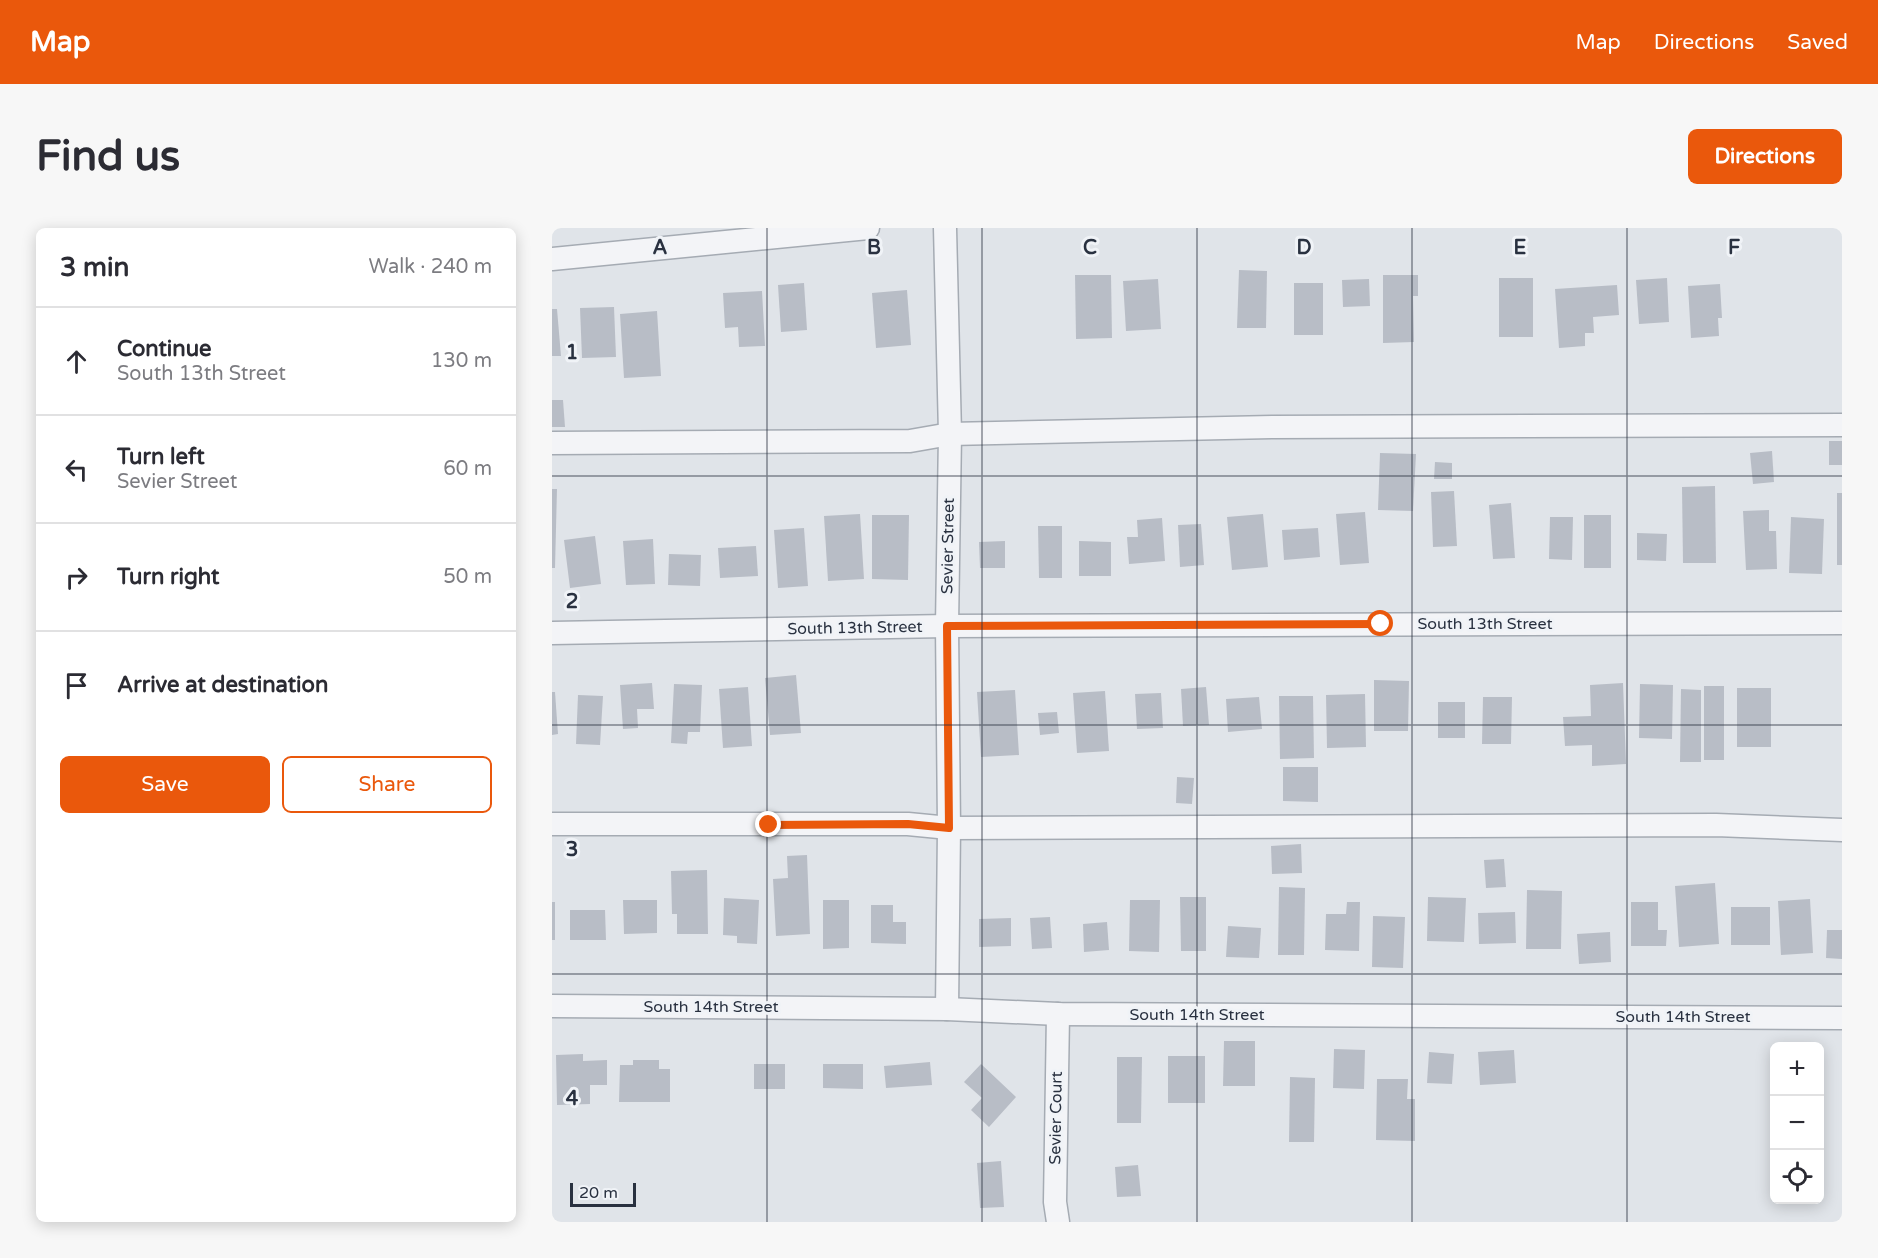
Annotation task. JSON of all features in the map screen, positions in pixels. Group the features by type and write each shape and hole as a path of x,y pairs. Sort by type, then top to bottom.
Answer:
{"street":[{"path":"552,259 868,228"},
{"name":"Sevier Street","path":"945,228 950,434 947,626 949,828 947,1009"},
{"path":"552,443 910,441 950,434 1274,427 1842,425"},
{"name":"South 13th Street","path":"552,633 947,626 1842,623"},
{"path":"552,824 908,824 949,828 1716,825 1842,830"},
{"name":"South 14th Street","path":"552,1006 947,1009 1058,1014 1842,1018"},
{"name":"Sevier Court","path":"1058,1014 1055,1202 1058,1222"}],"building":[{"path":"1239,270 1267,271 1266,328 1237,328"},
{"path":"1075,275 1111,275 1112,338 1076,339"},
{"path":"1383,275 1418,275 1418,296 1413,296 1414,342 1383,343"},
{"path":"1499,278 1533,278 1533,337 1499,337"},
{"path":"1667,278 1669,322 1639,324 1636,280"},
{"path":"1158,279 1161,329 1126,331 1123,281"},
{"path":"1369,279 1370,306 1343,307 1342,280"},
{"path":"804,283 807,330 781,332 778,285"},
{"path":"1294,283 1323,283 1323,335 1294,335"},
{"path":"1720,284 1722,318 1718,318 1719,336 1691,338 1688,286"},
{"path":"1617,285 1619,315 1593,317 1594,333 1585,333 1585,346 1559,348 1555,289"},
{"path":"907,290 911,345 876,348 872,293"},
{"path":"762,291 765,346 739,347 738,327 725,328 723,293"},
{"path":"614,307 616,357 582,358 580,308"},
{"path":"552,309 557,309 561,356 552,356"},
{"path":"657,311 661,376 624,378 620,314"},
{"path":"552,400 563,400 565,427 552,427"},
{"path":"1829,441 1842,441 1842,465 1829,465"},
{"path":"1772,451 1774,482 1753,484 1750,453"},
{"path":"1380,453 1416,454 1413,511 1378,510"},
{"path":"1435,462 1452,463 1452,479 1434,479"},
{"path":"1715,486 1716,563 1683,563 1682,487"},
{"path":"552,489 557,489 555,568 552,568"},
{"path":"1454,491 1457,546 1433,547 1431,492"},
{"path":"1837,493 1842,493 1842,565 1837,565"},
{"path":"1511,503 1515,558 1493,559 1489,505"},
{"path":"1769,510 1769,531 1776,531 1777,569 1746,570 1743,511"},
{"path":"1365,512 1369,563 1340,565 1336,514"},
{"path":"860,514 864,579 828,581 824,516"},
{"path":"1263,514 1268,567 1232,570 1227,517"},
{"path":"872,515 909,515 908,580 872,579"},
{"path":"1584,515 1611,515 1611,568 1584,568"},
{"path":"1550,517 1573,517 1572,560 1549,559"},
{"path":"1791,517 1824,519 1822,574 1789,573"},
{"path":"1162,518 1165,561 1129,564 1127,537 1138,537 1137,520"},
{"path":"1201,524 1204,565 1180,567 1178,525"},
{"path":"1038,526 1062,526 1062,578 1039,578"},
{"path":"804,528 808,586 778,588 774,530"},
{"path":"1318,528 1320,557 1284,560 1282,530"},
{"path":"1637,533 1667,534 1666,561 1637,560"},
{"path":"595,536 601,584 570,588 564,540"},
{"path":"653,539 655,584 626,585 623,541"},
{"path":"1005,541 1005,568 980,568 979,542"},
{"path":"1079,541 1111,542 1111,576 1079,576"},
{"path":"756,546 758,576 720,578 718,548"},
{"path":"669,554 701,555 700,586 668,585"},
{"path":"796,675 801,733 770,735 765,678"},
{"path":"1374,680 1409,681 1408,731 1374,731"},
{"path":"652,683 654,709 637,709 638,728 623,729 620,685"},
{"path":"1623,683 1626,764 1592,766 1592,745 1565,746 1563,717 1591,716 1590,685"},
{"path":"674,684 702,685 700,732 688,732 687,744 671,743"},
{"path":"1640,684 1673,685 1672,739 1639,738"},
{"path":"1704,686 1724,686 1724,760 1704,760"},
{"path":"748,687 752,746 723,748 719,689"},
{"path":"1206,687 1209,725 1183,726 1181,689"},
{"path":"1737,688 1771,688 1771,747 1737,747"},
{"path":"1681,689 1701,690 1701,762 1680,762"},
{"path":"1015,690 1019,755 981,757 977,692"},
{"path":"1105,691 1109,751 1077,753 1073,693"},
{"path":"552,692 555,692 558,734 552,735"},
{"path":"1161,693 1163,728 1137,729 1135,694"},
{"path":"1365,694 1366,747 1327,748 1326,695"},
{"path":"578,695 603,696 600,745 576,744"},
{"path":"1279,696 1313,696 1314,758 1280,759"},
{"path":"1259,697 1262,729 1228,732 1226,699"},
{"path":"1483,697 1512,697 1511,744 1482,744"},
{"path":"1438,702 1465,702 1465,738 1438,738"},
{"path":"1057,712 1059,733 1040,735 1038,713"},
{"path":"1283,767 1318,767 1318,802 1283,801"},
{"path":"1177,777 1194,778 1192,804 1176,803"},
{"path":"1301,844 1302,873 1272,874 1271,846"},
{"path":"807,855 810,934 776,936 773,879 788,878 787,856"},
{"path":"1504,859 1506,887 1486,888 1484,860"},
{"path":"707,870 708,934 677,934 677,914 672,914 671,871"},
{"path":"1715,883 1719,944 1679,947 1675,886"},
{"path":"1279,887 1305,888 1304,955 1278,955"},
{"path":"1527,890 1562,891 1561,949 1526,949"},
{"path":"1180,897 1206,897 1206,951 1181,951"},
{"path":"1428,897 1466,898 1464,942 1427,941"},
{"path":"724,898 759,900 757,944 737,943 737,936 723,935"},
{"path":"1810,899 1813,953 1781,955 1778,901"},
{"path":"623,900 657,900 657,933 624,934"},
{"path":"823,900 849,900 849,948 823,949"},
{"path":"1130,900 1160,900 1159,952 1129,951"},
{"path":"552,902 555,902 555,940 552,940"},
{"path":"1347,902 1360,902 1359,951 1325,950 1326,914 1346,914"},
{"path":"1631,902 1658,902 1658,930 1667,930 1666,946 1631,946"},
{"path":"871,905 893,905 893,922 906,922 906,944 871,943"},
{"path":"1731,907 1770,907 1770,945 1731,945"},
{"path":"570,910 605,910 606,940 570,940"},
{"path":"1515,912 1516,943 1479,944 1478,913"},
{"path":"1373,916 1405,917 1403,968 1372,967"},
{"path":"1050,917 1052,948 1032,949 1030,918"},
{"path":"1011,918 1011,946 979,947 979,919"},
{"path":"1107,922 1109,950 1084,952 1083,924"},
{"path":"1228,926 1261,928 1259,958 1226,957"},
{"path":"1827,930 1842,930 1842,959 1826,958"},
{"path":"1610,932 1611,962 1579,964 1577,934"},
{"path":"1224,1041 1255,1041 1255,1086 1223,1086"},
{"path":"1334,1049 1365,1050 1364,1089 1333,1088"},
{"path":"1514,1050 1516,1083 1480,1085 1478,1052"},
{"path":"1429,1052 1454,1054 1452,1084 1427,1083"},
{"path":"583,1054 583,1061 607,1060 607,1085 590,1085 590,1104 557,1105 556,1055"},
{"path":"1168,1056 1205,1056 1205,1103 1168,1103"},
{"path":"1117,1057 1142,1057 1141,1123 1117,1123"},
{"path":"633,1060 659,1060 659,1069 670,1069 670,1102 619,1102 620,1065 633,1065"},
{"path":"930,1062 932,1085 886,1088 884,1066"},
{"path":"754,1064 785,1064 785,1089 754,1089"},
{"path":"823,1064 863,1064 863,1089 823,1088"},
{"path":"981,1064 1016,1097 989,1127 971,1110 982,1098 964,1082"},
{"path":"1290,1077 1315,1078 1314,1142 1289,1142"},
{"path":"1377,1079 1408,1079 1407,1099 1415,1099 1415,1141 1376,1140"},
{"path":"1001,1161 1004,1207 980,1208 977,1163"},
{"path":"1138,1165 1141,1196 1117,1197 1115,1167"}],"route":[{"path":"769,825 908,824 949,828 947,626 1381,624"}]}
